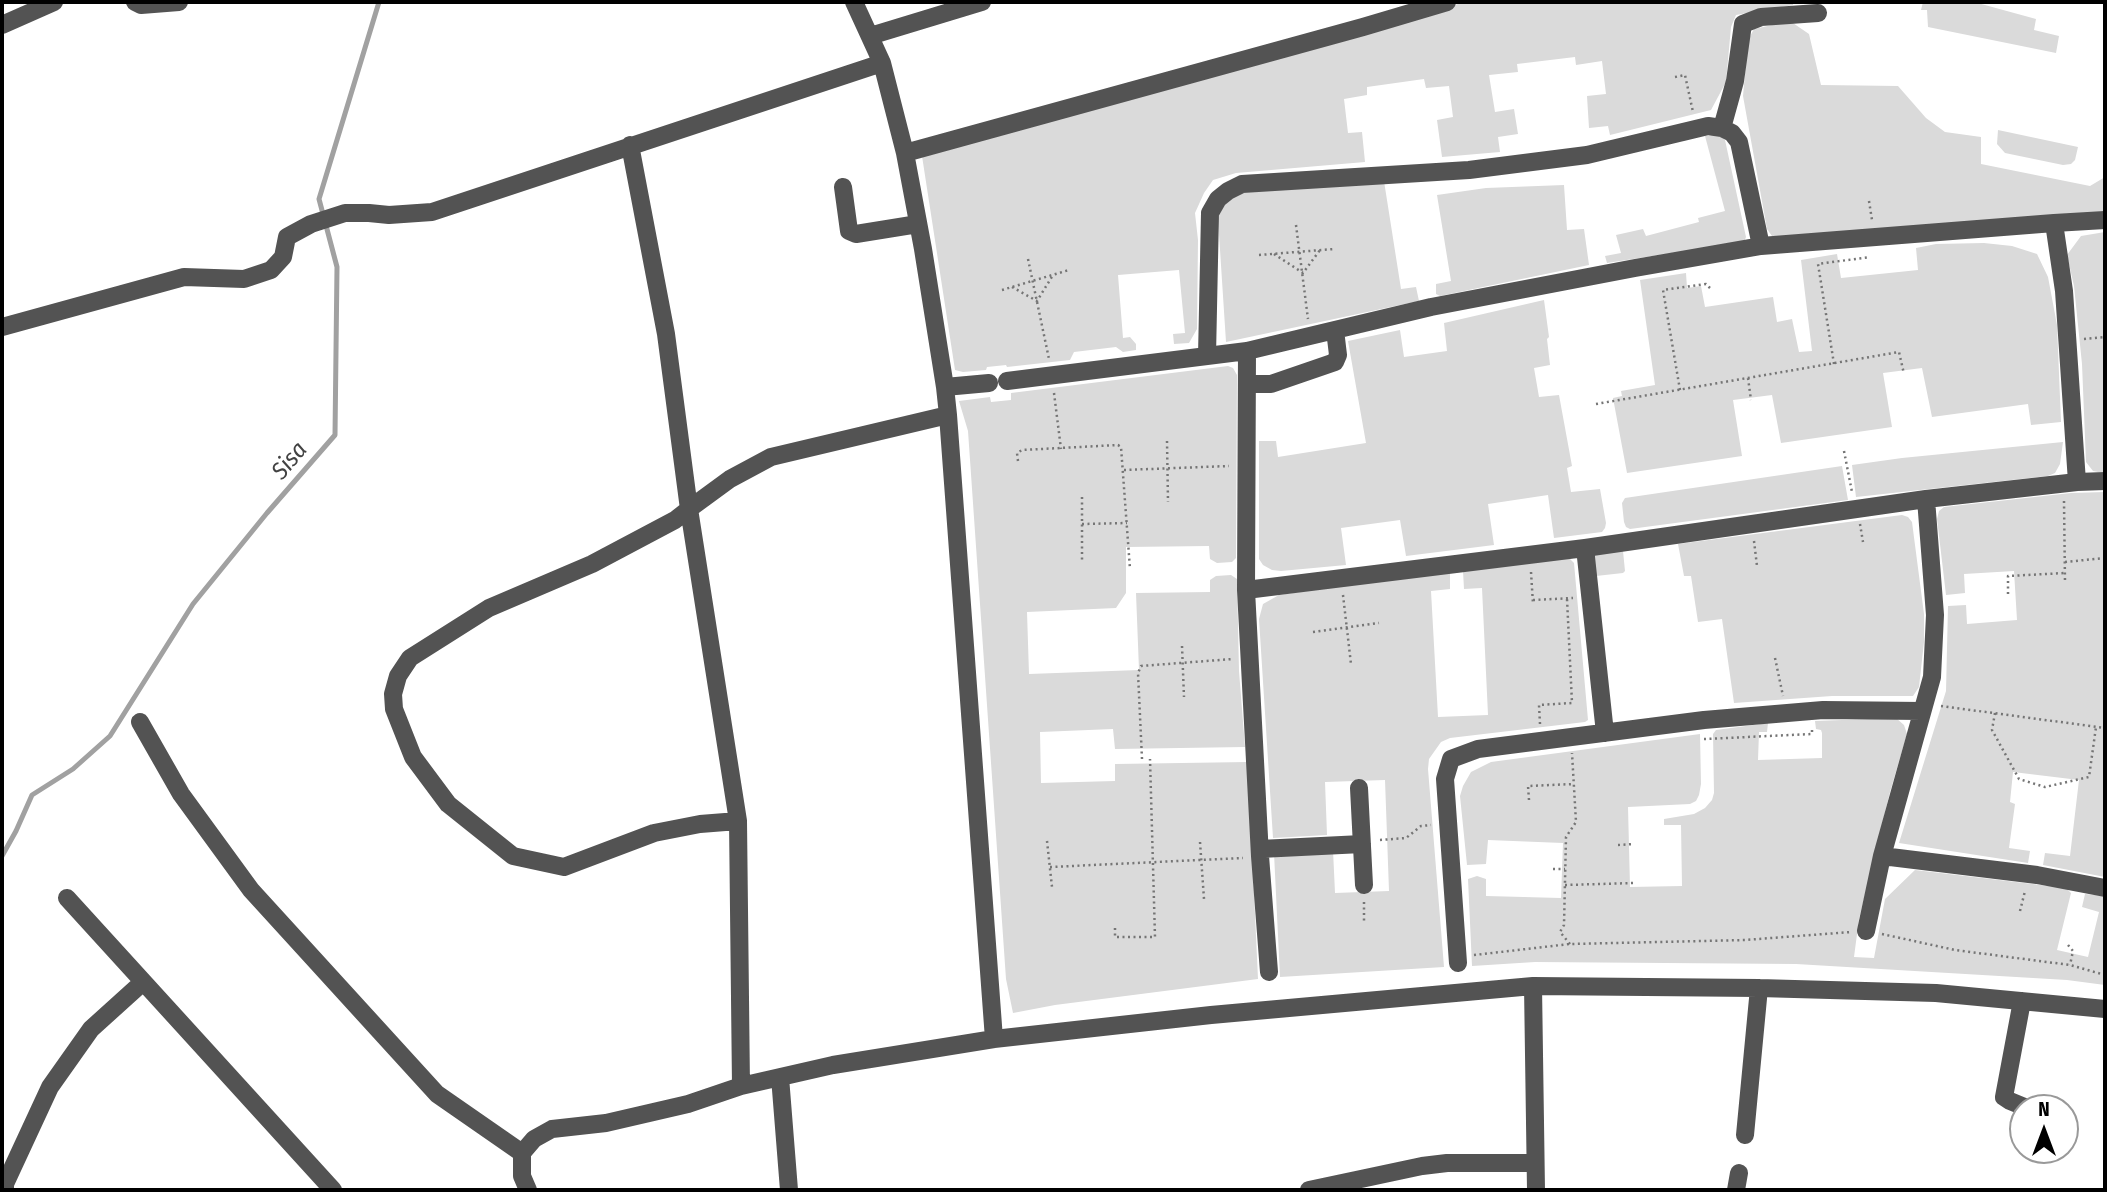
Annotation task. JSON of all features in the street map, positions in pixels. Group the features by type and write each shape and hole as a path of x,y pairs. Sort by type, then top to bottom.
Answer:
{"street":[{"path":"2,25 54,2"},
{"path":"135,2 141,5 179,2"},
{"path":"854,2 882,63 905,153 948,415 994,1040"},
{"path":"870,36 982,2"},
{"path":"905,153 1447,2"},
{"path":"1722,128 1735,81 1743,24 1761,17 1818,13"},
{"path":"2,327 184,277 244,279 271,270 283,257 287,237 311,224 345,214 432,212 882,63"},
{"path":"1207,356 1210,214 1218,200 1242,184 1469,170 1574,156 1708,126 1732,132 1739,142 1761,246"},
{"path":"630,145 666,334 689,509 738,821 741,1086"},
{"path":"842,187 849,231 856,234 918,224"},
{"path":"944,387 1247,351 1445,305 1761,246 2105,220"},
{"path":"2054,223 2064,291 2070,483"},
{"path":"1247,384 1271,384 1335,362 1338,355 1335,330"},
{"path":"1247,351 1246,590 1269,972"},
{"path":"738,821 700,824 654,833 564,867 513,856 448,804 413,757 394,709 393,694 398,676 410,658 489,608 592,564 675,520 730,479 771,457 948,415"},
{"path":"1246,590 1586,548 1926,499 2105,481"},
{"path":"1866,931 1882,856 1932,677 1934,615 1926,499"},
{"path":"1586,548 1605,733"},
{"path":"1457,960 1445,779 1451,760 1478,749 1704,720 1823,710 1923,707"},
{"path":"140,722 181,794 251,890 437,1094 522,1153"},
{"path":"1359,788 1364,885"},
{"path":"1260,853 1362,843"},
{"path":"1882,856 2029,874 2105,888"},
{"path":"67,898 333,1190"},
{"path":"5,1190 5,1184 50,1087 91,1029 143,982"},
{"path":"1533,985 1536,1190"},
{"path":"528,1190 522,1176 522,1153 534,1139 552,1129 620,1120 688,1104 741,1086 833,1065 994,1040 1211,1015 1533,985 1937,993 2105,1009"},
{"path":"1745,1135 1759,988"},
{"path":"2009,1100 2004,1097 2022,1001"},
{"path":"780,1077 789,1190"},
{"path":"1309,1190 1447,1163 1535,1163"}],"path":[{"path":"1675,77 1685,75 1696,129"},
{"path":"1296,225 1310,336"},
{"path":"1259,255 1334,249"},
{"path":"1303,273 1320,250"},
{"path":"1274,254 1303,273"},
{"path":"1834,364 1818,264 1870,257"},
{"path":"1028,259 1052,375 1061,449"},
{"path":"1002,290 1069,270"},
{"path":"1037,301 1053,275"},
{"path":"1680,390 1663,290 1706,284 1710,288"},
{"path":"1012,287 1037,301"},
{"path":"1595,404 1899,352 1904,374"},
{"path":"1748,378 1751,400"},
{"path":"1167,441 1168,502"},
{"path":"1018,461 1017,453 1022,450 1118,445 1122,449 1130,569"},
{"path":"1844,451 1855,509"},
{"path":"1123,470 1247,465"},
{"path":"2065,582 2070,483"},
{"path":"1082,497 1082,561"},
{"path":"1082,524 1127,523"},
{"path":"1751,524 1757,566"},
{"path":"1529,555 1533,602 1591,597"},
{"path":"2065,562 2105,558"},
{"path":"2008,594 2008,576 2065,573"},
{"path":"1341,578 1351,664"},
{"path":"1539,705 1573,703 1567,599"},
{"path":"1313,632 1379,622"},
{"path":"1182,646 1184,697"},
{"path":"1142,759 1138,673 1140,667 1250,658"},
{"path":"1775,658 1786,713"},
{"path":"1923,707 1995,713 2105,728"},
{"path":"1995,713 1992,730 2019,779 2045,787 2089,778 2096,727"},
{"path":"1704,739 1812,734"},
{"path":"1570,944 1560,932 1564,925 1566,837 1576,822 1571,737"},
{"path":"1115,928 1115,937 1155,937 1150,759"},
{"path":"1529,800 1528,786 1574,784"},
{"path":"1362,843 1406,838 1421,825 1448,824"},
{"path":"1047,841 1052,887"},
{"path":"1200,842 1204,899"},
{"path":"1618,845 1634,844"},
{"path":"1050,867 1201,860 1260,853"},
{"path":"1553,869 1565,869"},
{"path":"2020,911 2029,874"},
{"path":"1565,886 1635,883"},
{"path":"1364,885 1364,924"},
{"path":"1457,960 1570,944 1745,940 1866,931 1955,950 2070,965 2105,975"},
{"path":"2068,945 2073,951 2070,965"}],"shaded area":[{"path":"1465,2 1793,2 1793,5 1736,15 1731,27 1726,82 1711,110 1610,135 1608,126 1589,128 1587,96 1606,94 1602,61 1576,65 1575,57 1517,64 1518,72 1489,75 1495,112 1514,109 1518,134 1498,137 1500,152 1442,157 1437,120 1453,117 1449,86 1426,88 1424,79 1367,87 1367,95 1344,99 1348,133 1362,132 1365,162 1236,173 1213,180 1195,213 1198,240 1197,329 1189,343 1174,344 1173,334 1185,333 1179,270 1118,275 1123,338 1130,337 1136,344 1136,350 1123,352 1116,347 1074,352 1070,360 987,367 986,370 963,372 955,370 922,156"},
{"path":"1923,2 1974,2 2036,19 2034,30 2059,36 2056,53 1928,27 1927,10 1921,10"},
{"path":"1790,21 1809,34 1821,85 1898,86 1926,118 1945,132 1981,137 1981,164 2090,186 2105,177 2105,213 1780,239 1772,236 1767,229 1743,96 1748,40 1754,29"},
{"path":"1998,130 2078,147 2075,160 2071,164 2063,165 2005,153 1997,144"},
{"path":"1715,135 1725,140 1746,237 1744,242 1607,263 1605,256 1621,253 1616,235 1643,229 1646,236 1699,222 1698,218 1725,211 1705,136"},
{"path":"1384,181 1401,289 1416,287 1419,301 1226,342 1218,219 1220,206 1241,191"},
{"path":"1564,185 1567,230 1584,229 1589,265 1440,296 1436,294 1436,284 1451,281 1437,195 1486,188"},
{"path":"2105,232 2105,472 2098,472 2093,471 2086,462 2082,364 2074,286 2067,255 2081,236"},
{"path":"1984,243 2012,246 2037,254 2048,277 2057,325 2061,422 2031,425 2028,404 1932,417 1922,368 1883,373 1892,427 1781,443 1772,395 1733,400 1742,456 1627,473 1613,398 1622,396 1621,391 1655,385 1640,280 1686,273 1687,288 1701,286 1705,307 1773,297 1777,322 1792,319 1799,352 1812,351 1801,260 1837,254 1841,278 1918,270 1916,248 1936,244"},
{"path":"1544,300 1550,365 1534,368 1539,397 1559,395 1572,466 1567,468 1571,492 1600,489 1606,523 1602,532 1554,538 1548,495 1488,504 1494,545 1406,556 1400,520 1341,528 1346,565 1281,571 1263,565 1259,559 1259,441 1276,441 1278,457 1366,443 1348,341 1400,330 1404,357 1447,351 1444,323"},
{"path":"1228,366 1233,368 1237,375 1236,558 1232,562 1217,563 1210,559 1209,546 1126,547 1126,593 1116,608 1027,612 1029,674 1139,670 1136,593 1210,592 1210,580 1216,576 1231,575 1237,579 1239,671 1245,747 1115,749 1113,729 1040,732 1041,783 1115,781 1115,764 1248,762 1258,979 1055,1005 1013,1013 1006,979 968,431 959,401 990,397 991,402 1011,400 1011,393"},
{"path":"2063,442 2060,464 2055,473 2048,476 1856,497 1852,465"},
{"path":"1842,466 1848,500 1630,529 1624,522 1622,503 1625,498"},
{"path":"2105,492 2105,877 2043,865 2045,853 2070,856 2079,780 2013,772 2010,802 2015,804 2009,848 2030,851 2028,863 1899,843 1946,691 1948,606 1966,605 1967,624 2017,620 2014,571 1964,574 1965,593 1946,595 1937,519 1939,511 1944,507 2071,493"},
{"path":"1902,515 1912,522 1924,614 1919,687 1913,696 1832,696 1734,703 1722,619 1698,622 1691,576 1684,576 1678,544"},
{"path":"1623,551 1623,573 1596,576 1593,555"},
{"path":"1564,558 1574,563 1588,720 1450,738 1441,742 1429,759 1444,967 1280,977 1274,853 1333,850 1335,893 1389,891 1385,780 1325,782 1327,835 1273,838 1259,619 1263,604 1279,595 1423,574 1450,573 1450,589 1431,591 1438,717 1488,715 1482,588 1464,589 1463,571"},
{"path":"1896,718 1904,725 1907,734 1859,919 1854,957 1874,958 1885,899 1915,870 2066,888 2071,893 2057,950 2088,957 2099,912 2082,907 2085,894 2105,896 2105,985 2067,980 1796,964 1535,962 1472,966 1468,879 1477,876 1486,879 1486,896 1561,898 1563,843 1488,840 1486,864 1467,865 1460,796 1471,772 1491,762 1700,734 1701,784 1696,801 1690,804 1628,807 1630,887 1682,886 1681,825 1664,825 1664,819 1694,814 1712,800 1713,734 1716,730 1768,723 1767,732 1759,732 1758,760 1822,758 1822,733 1816,729 1815,721"}],"waterway":[{"name":"Sisa","path":"2,856 32,795 73,769 110,736 193,604 335,435 337,267 319,199 379,2"}]}
